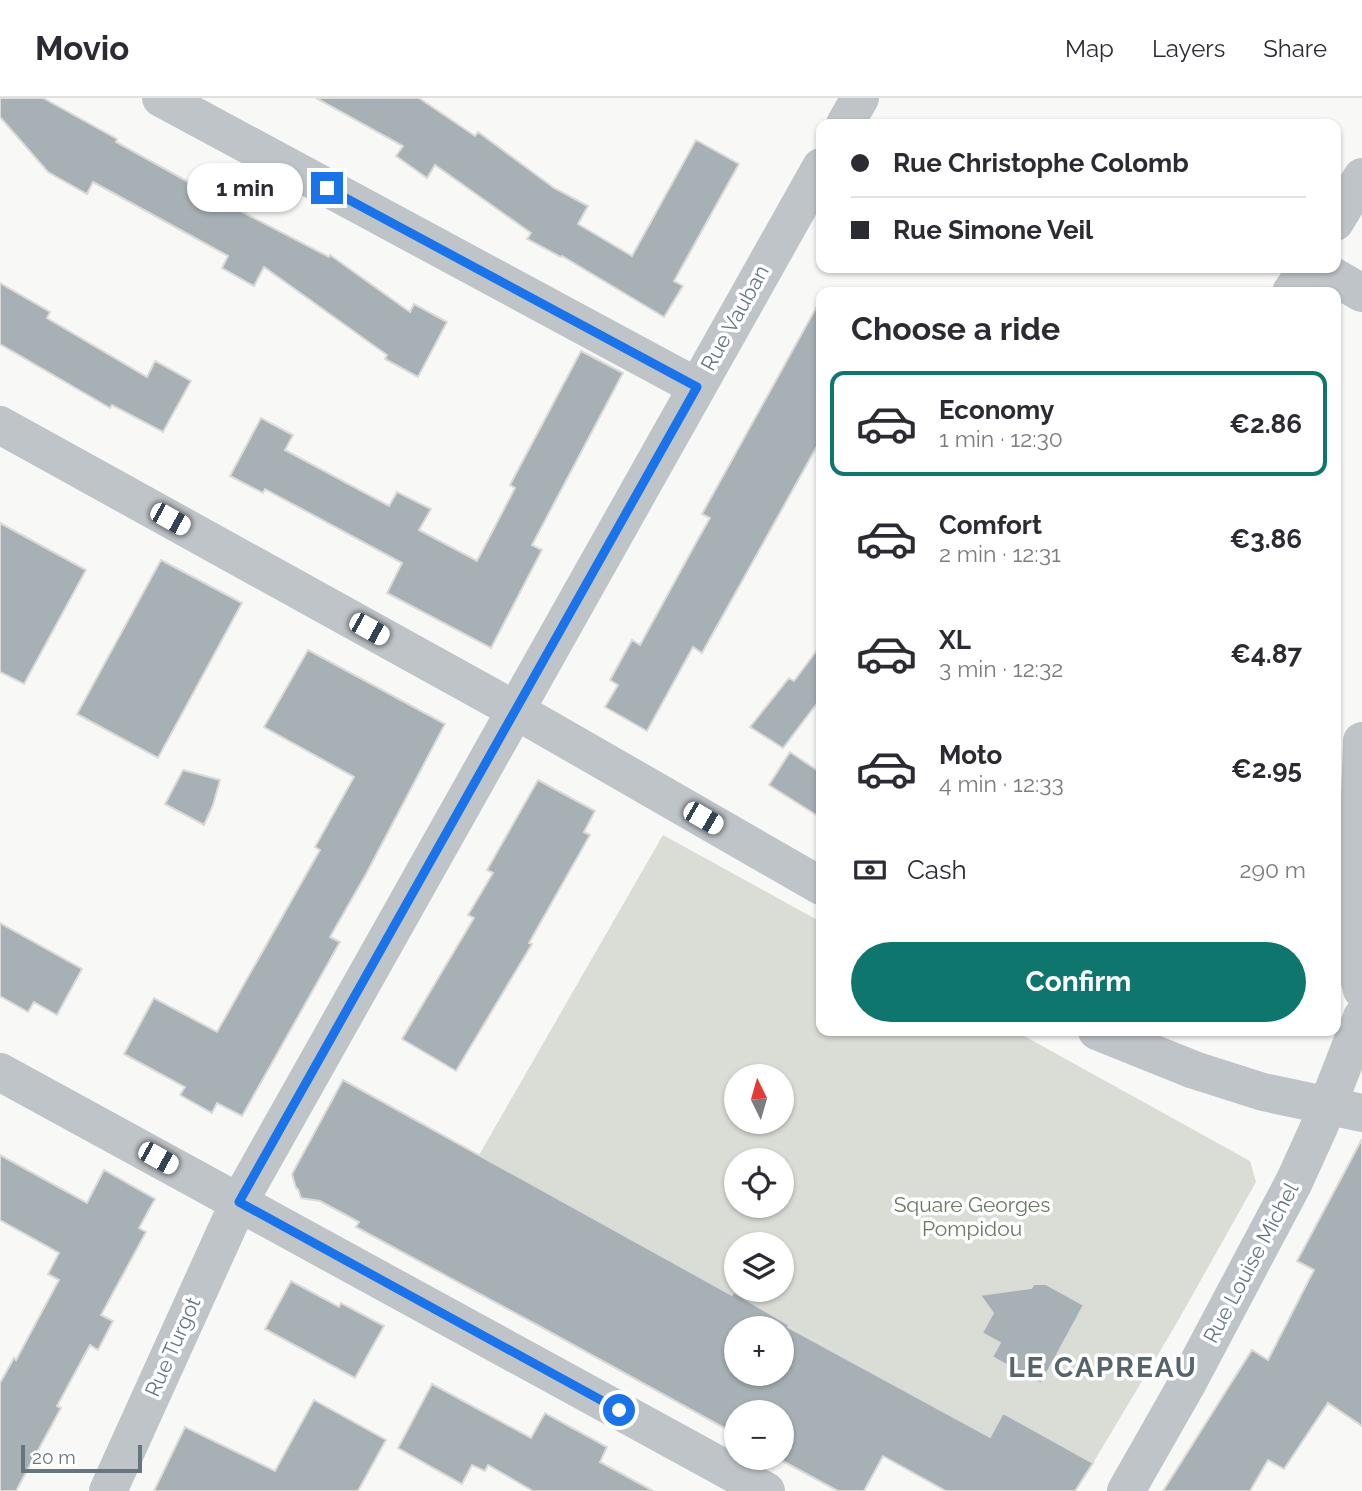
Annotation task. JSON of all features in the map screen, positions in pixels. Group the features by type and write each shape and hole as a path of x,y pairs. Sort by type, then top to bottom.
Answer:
{"street":[{"path":"161,98 697,387"},
{"path":"848,119 860,98"},
{"name":"Rue Vauban","path":"239,1202 816,176"},
{"path":"1341,212 1362,177"},
{"path":"1328,273 1362,293"},
{"path":"0,425 515,710 816,883"},
{"path":"1362,741 1355,939 1362,990"},
{"name":"Rue Louise Michel","path":"1126,1491 1188,1382 1308,1154 1345,1109 1362,1017"},
{"path":"1109,1036 1194,1070 1262,1091 1345,1109"},
{"path":"0,1072 766,1491"},
{"name":"Rue Turgot","path":"108,1491 239,1202"}],"green space":[{"name":"Square Georges Pompidou","path":"663,835 816,919 816,1036 1024,1036 1250,1161 1256,1182 1175,1326 1093,1463 1004,1414 990,1437 794,1329 794,1316 771,1316 745,1302 794,1302 794,1232 724,1232 724,1290 479,1155"}],"building":[{"path":"0,98 43,98 250,216 329,257 330,255 410,312 414,304 447,322 418,377 385,359 387,355 264,267 254,286 222,268 228,256 93,182 87,194 48,172 0,117"},
{"path":"316,98 419,98 475,136 478,132 554,188 588,206 578,224 632,256 696,140 739,164 674,281 683,286 664,317 562,256 527,239 531,233 435,165 427,178 396,156 403,146"},
{"path":"0,283 50,312 47,318 147,377 155,361 191,381 163,432 112,405 110,408 0,344"},
{"path":"816,308 816,448 702,653 693,647 647,731 605,707 618,685 610,680 632,640 640,645 710,518 702,514"},
{"path":"581,351 623,373 532,545 542,550 491,648 387,593 402,563 265,489 263,493 230,476 261,418 293,435 285,450 389,506 397,492 431,509 419,530 477,561 515,488 510,485"},
{"path":"0,523 86,570 24,684 0,672"},
{"path":"161,560 242,603 158,758 77,714"},
{"path":"308,650 445,724 330,937 340,942 242,1116 217,1103 212,1113 180,1095 185,1087 124,1054 154,998 217,1032 320,850 315,847 354,777 264,727"},
{"path":"816,652 816,705 783,748 750,727 789,678 794,681"},
{"path":"790,752 816,770 816,815 769,785"},
{"path":"183,770 220,780 204,825 165,804"},
{"path":"538,780 595,811 584,832 590,835 529,943 532,944 456,1071 402,1039 474,918 468,915 493,873 487,870"},
{"path":"0,923 82,969 57,1015 34,1002 28,1012 0,996"},
{"path":"343,1080 724,1291 724,1302 750,1302 774,1316 724,1316 724,1386 794,1386 794,1330 990,1437 1003,1413 1093,1463 1075,1491 946,1491 883,1456 864,1491 838,1491 794,1467 794,1400 724,1400 724,1428 356,1227 359,1222 320,1201 301,1198 292,1174"},
{"path":"1362,1139 1362,1426 1328,1403 1284,1469 1268,1460 1250,1491 1163,1491 1252,1350 1268,1360 1314,1270 1297,1261"},
{"path":"0,1155 87,1203 104,1170 155,1199 139,1228 146,1232 101,1315 113,1321 98,1350 90,1345 57,1406 61,1408 16,1491 0,1491 0,1383 14,1358 16,1360 59,1280 48,1274 59,1253 0,1220"},
{"path":"291,1281 339,1307 341,1303 384,1326 355,1378 265,1329"},
{"path":"1034,1284 1046,1284 1084,1305 1041,1384 992,1357 1000,1343 982,1333 993,1313 980,1295 1031,1288"},
{"path":"432,1384 531,1438 545,1413 607,1447 600,1462 653,1491 533,1491 488,1465 485,1471 472,1465 462,1484 398,1448"},
{"path":"314,1400 386,1440 358,1491 154,1491 185,1427 275,1471"}],"district":[{"name":"LE CAPREAU","path":"1103,1367"}],"route":[{"path":"327,188 697,387 239,1202 619,1410"}]}
